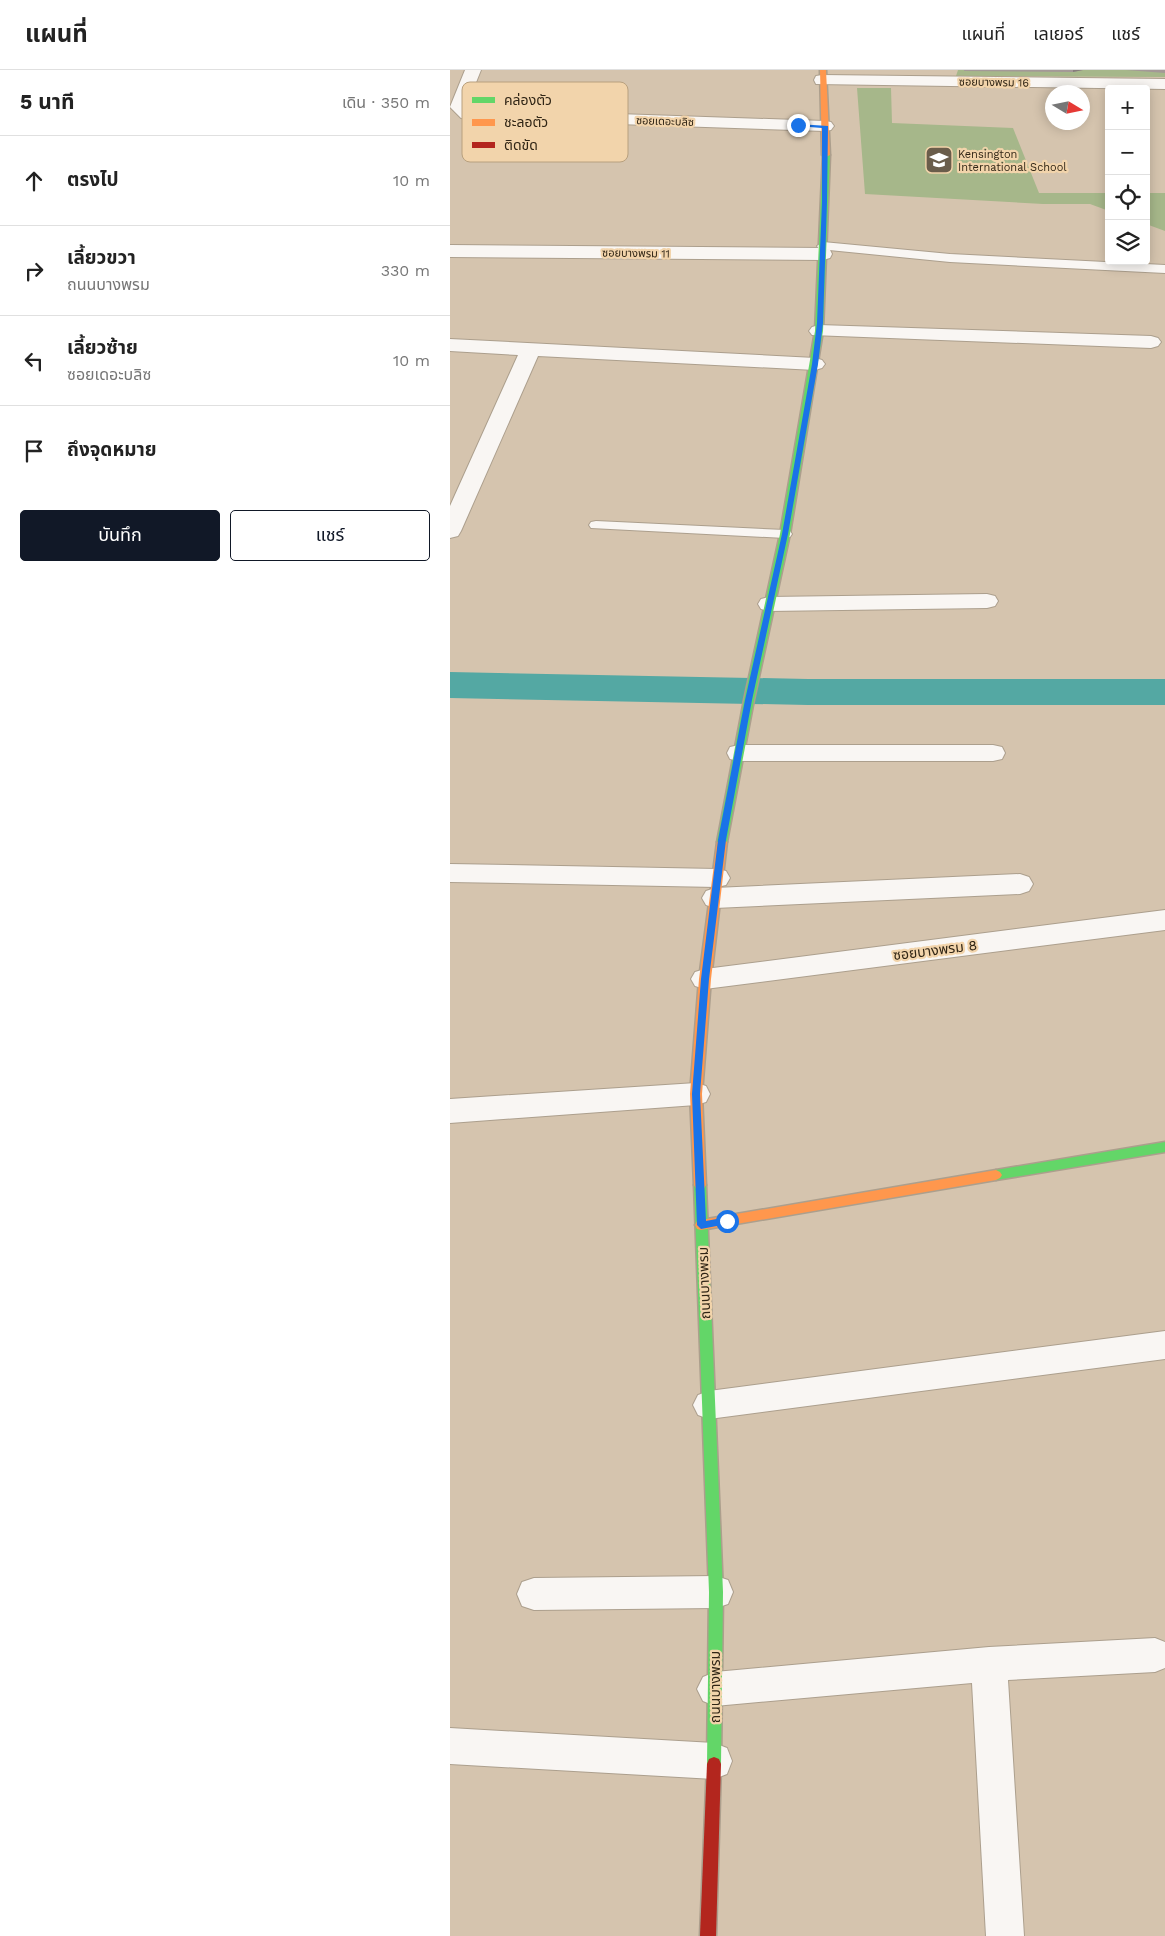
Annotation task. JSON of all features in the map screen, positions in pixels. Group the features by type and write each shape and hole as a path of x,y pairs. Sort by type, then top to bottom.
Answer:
{"street":[{"name":"ซอยเดอะบลิซ","path":"468,82 473,70"},
{"name":"ถนนบางพรม","path":"708,1936 716,1689 716,1592 696,1094 705,979 716,888 749,700 785,534 815,364 819,331 823,250 825,126 823,75"},
{"name":"ซอยบางพรม 16","path":"823,75 1165,84"},
{"name":"ซอยเดอะบลิซ","path":"462,96 458,106 462,110"},
{"name":"ซอยเดอะบลิซ","path":"628,119 825,126"},
{"name":"ซอยบางพรม 11","path":"450,251 823,250"},
{"path":"819,331 1150,342"},
{"path":"450,345 815,364"},
{"path":"450,531 530,350"},
{"path":"769,604 987,601"},
{"path":"739,753 993,753"},
{"path":"450,873 716,888 1020,884"},
{"name":"ซอยบางพรม 8","path":"705,979 1165,920"},
{"path":"450,1112 696,1094"},
{"path":"701,1225 1165,1147"},
{"path":"709,1404 1165,1345"},
{"path":"534,1594 716,1592"},
{"path":"716,1689 989,1664 1155,1655"},
{"path":"989,1664 1005,1936"},
{"path":"450,1746 714,1761"}],"lane":[{"path":"823,250 1165,269"},
{"path":"596,525 785,534"}],"green space":[{"path":"958,70 1165,70 1165,77 956,76"},
{"path":"857,88 891,88 892,123 1013,128 1039,193 1105,193 1105,210 1090,204 1043,204 865,194"},
{"path":"1150,193 1165,193 1165,231 1150,225"}],"waterway":[{"path":"450,685 808,692 1165,692"}],"traffic: fast":[{"path":"722,842 749,700 785,534 819,331 826,155"},
{"path":"996,1175 1165,1147"},
{"path":"700,1185 716,1592 714,1764"}],"traffic: slow":[{"path":"823,70 826,155"},
{"path":"700,1185 696,1094 705,979 722,842"},
{"path":"701,1225 996,1175"}],"traffic: jam":[{"path":"708,1936 714,1764"}],"place":[{"name":"Kensington International School","path":"939,160"}],"route":[{"path":"727,1221 701,1225 696,1094 705,979 722,840 749,700 785,534 815,364 820,323 825,202 825,126 798,125"}]}
